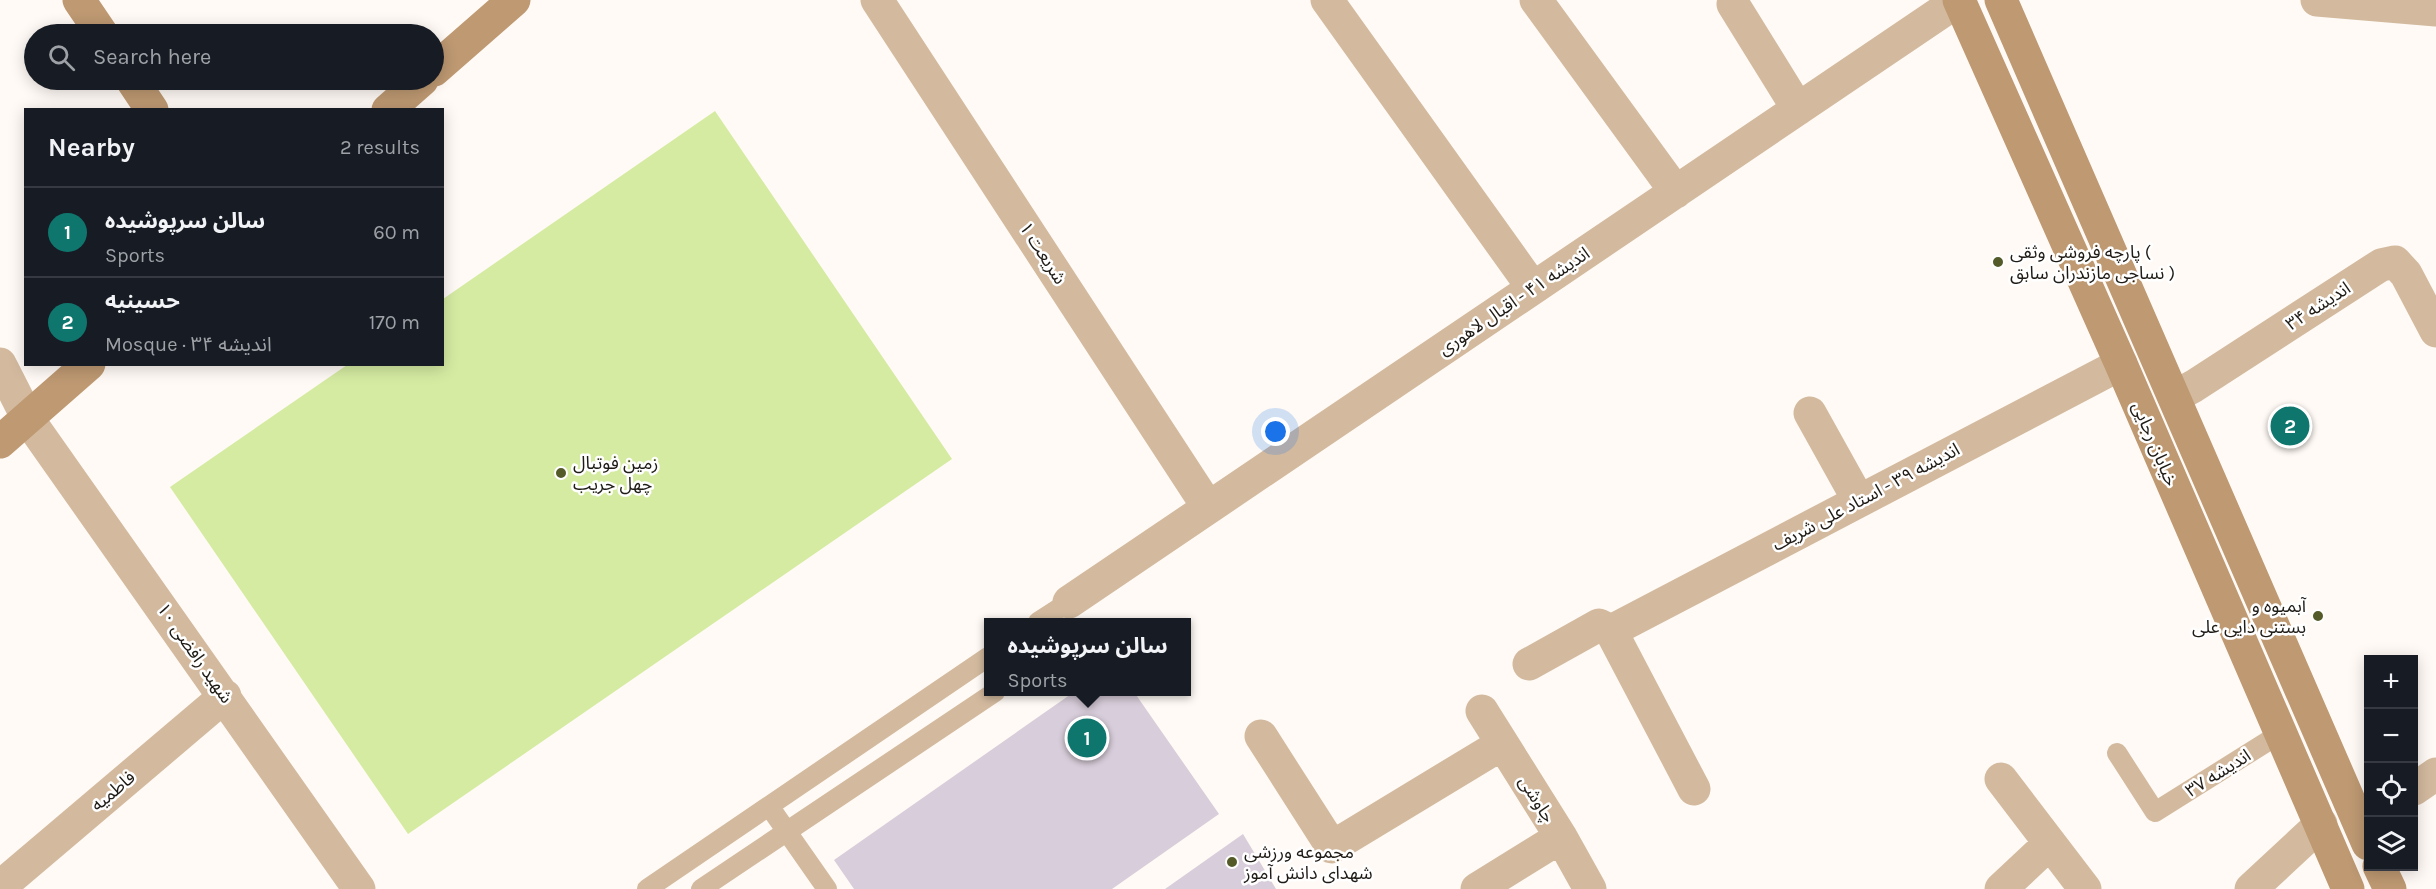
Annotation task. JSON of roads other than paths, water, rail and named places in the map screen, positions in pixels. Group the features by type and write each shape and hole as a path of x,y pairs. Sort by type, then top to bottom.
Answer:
{"main road":[{"path":"79,0 95,24"},
{"path":"444,61 514,0"},
{"name":"خیابان رجایی","path":"1959,0 2121,364 2348,889"},
{"name":"خیابان رجایی","path":"2001,0 2364,824"},
{"path":"139,90 151,108"},
{"path":"390,108 411,90"},
{"path":"0,442 87,366"},
{"path":"2381,871 2390,889"}],"street":[{"name":"شریعت ۱","path":"878,0 1208,507"},
{"path":"1327,0 1533,288"},
{"path":"1536,0 1676,192"},
{"name":"اندیشه ۴۱ - اقبال لاهوری","path":"1065,612 1208,507 1959,0"},
{"path":"2317,0 2436,10"},
{"path":"1733,4 1798,109"},
{"name":"اندیشه ۳۴","path":"2174,397 2381,265 2395,262 2406,274 2436,331"},
{"name":"شهید رافضی ۱۰","path":"0,364 28,419 359,889"},
{"name":"اندیشه ۳۹ - استاد علی شریف","path":"1611,631 2121,364"},
{"path":"1810,413 1858,501"},
{"path":"1529,664 1599,626 1611,631 1694,789"},
{"name":"فاطمیه","path":"0,886 225,696"},
{"name":"چاوشی","path":"1482,711 1561,837 1590,889"},
{"path":"1261,736 1332,847 1502,744"},
{"path":"2418,786 2436,774"},
{"path":"2001,780 2085,889"},
{"path":"2251,889 2321,824"},
{"path":"1477,889 1561,837"},
{"path":"2001,889 2050,843"}],"lane":[{"path":"1049,618 1065,612"},
{"path":"647,889 984,660"},
{"path":"701,889 989,696"},
{"name":"اندیشه ۳۷","path":"2116,753 2155,812 2281,733"},
{"path":"769,806 828,889"}],"place":[{"name":"پارچه فروشی وثقی ( نساجی مازندران سابق )","path":"1998,262"},
{"name":"حسینیه","path":"2290,426"},
{"name":"زمین فوتبال چهل جریب","path":"561,473"},
{"name":"آبمیوه و بستنی دایی علی","path":"2318,616"},
{"name":"سالن سرپوشیده","path":"1087,738"},
{"name":"مجموعه ورزشی شهدای دانش آموز","path":"1232,862"}]}
